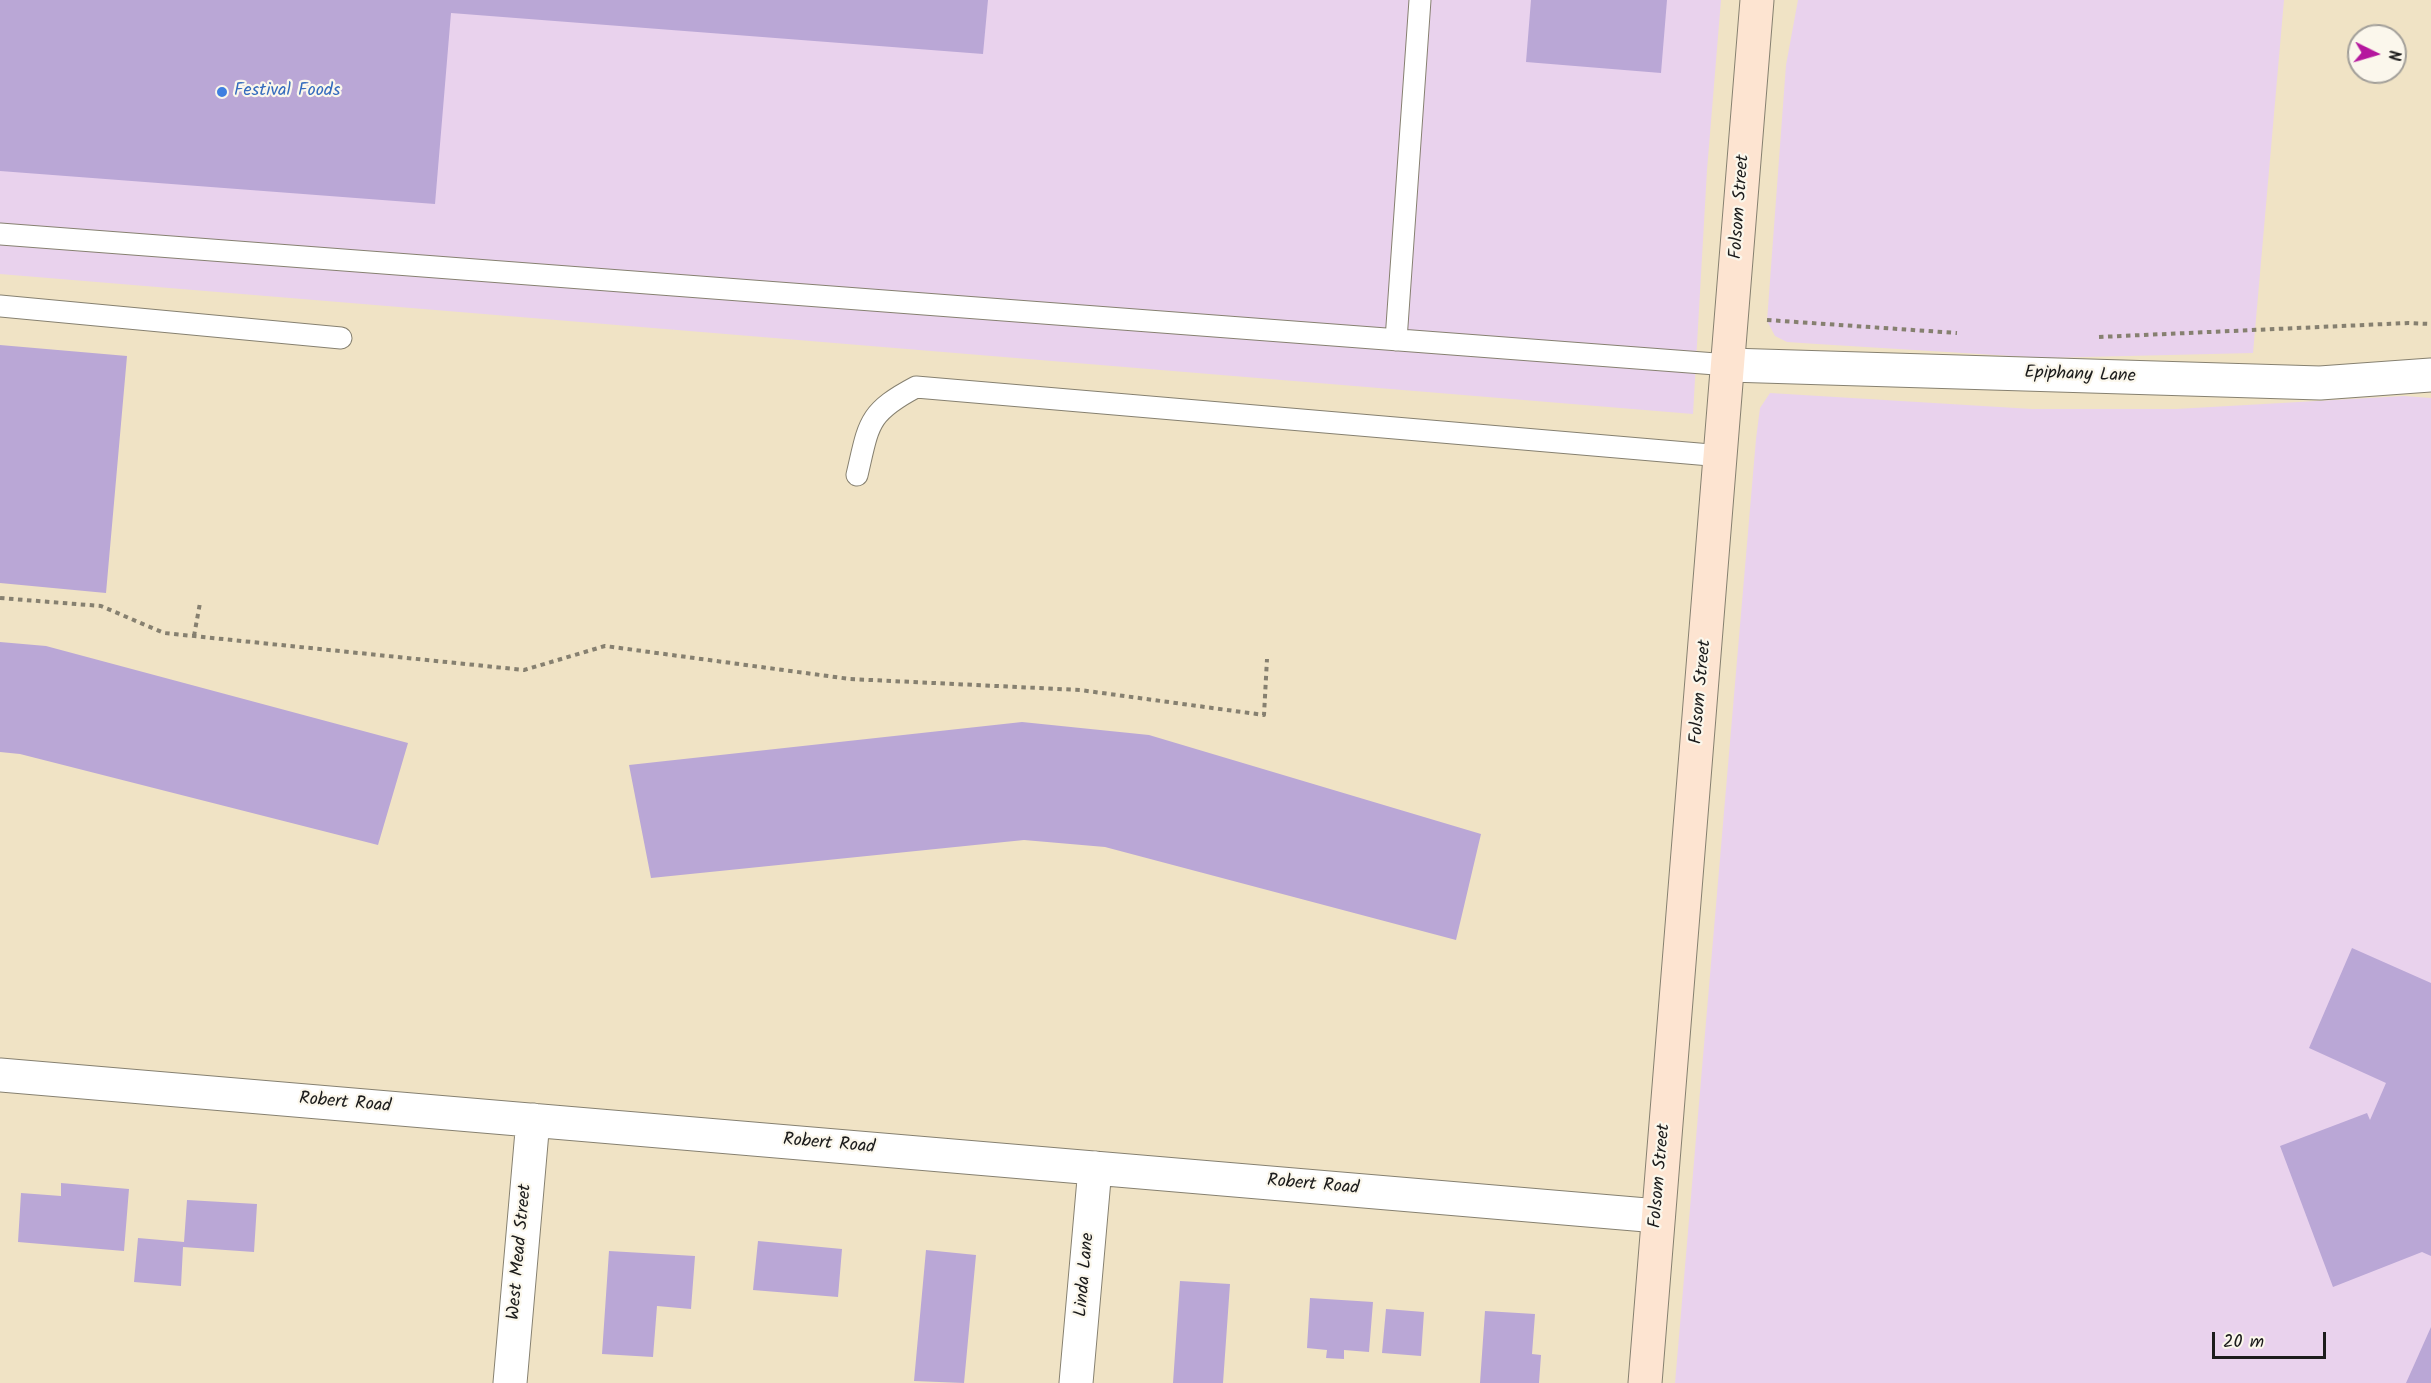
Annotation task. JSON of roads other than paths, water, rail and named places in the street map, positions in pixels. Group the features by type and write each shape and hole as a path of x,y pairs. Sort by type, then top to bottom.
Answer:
{"street":[{"name":"Folsom Street","path":"1645,1383 1722,456 1757,0"},
{"name":"Epiphany Lane","path":"1729,365 2320,383 2431,375"},
{"name":"Robert Road","path":"0,1076 1658,1216"},
{"name":"West Mead Street","path":"510,1383 533,1120"},
{"name":"Linda Lane","path":"1076,1383 1095,1168"}],"lane":[{"path":"1396,340 1420,0"},
{"path":"0,234 1729,365"},
{"path":"0,306 341,338"},
{"path":"857,475 869,423 883,406 916,387 1722,456"}],"place":[{"name":"Festival Foods","path":"222,92"}]}
